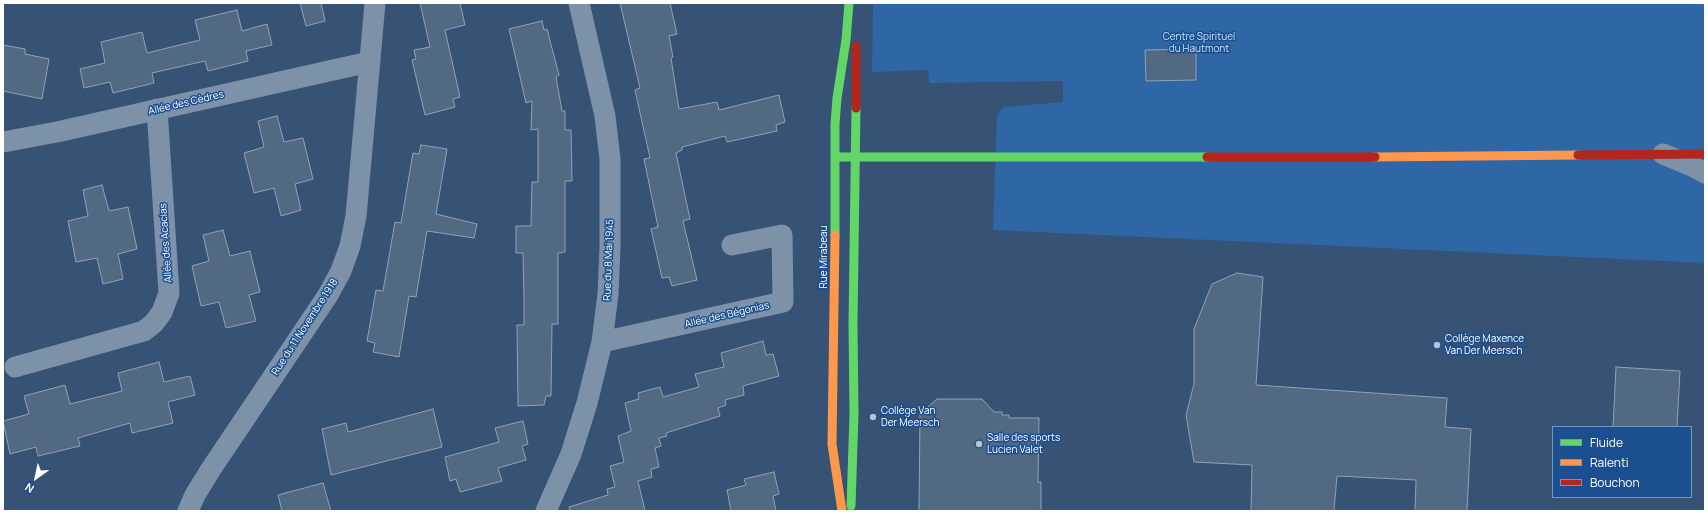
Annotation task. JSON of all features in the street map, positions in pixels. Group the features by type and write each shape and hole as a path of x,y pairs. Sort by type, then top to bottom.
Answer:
{"main road":[{"name":"Rue Mirabeau","path":"842,511 832,444 835,282 835,157 836,111 845,55 849,3"},
{"path":"850,511 854,414 853,324 856,56 854,3"},
{"path":"835,157 1338,157 1705,154"}],"street":[{"name":"Rue du 11 Novembre 1918","path":"188,511 195,495 211,469 328,295 341,271 350,246 356,216 375,3"},
{"name":"Rue du 8 Mai 1945","path":"546,511 573,446 587,403 602,342 607,300 610,247 610,160 605,116 579,3"},
{"name":"Allée des Cèdres","path":"3,142 57,132 369,62"},
{"name":"Allée des Acacias","path":"16,367 144,331 154,323 162,312 169,293 158,109"},
{"path":"1662,154 1705,173"},
{"name":"Allée des Bégonias","path":"602,342 782,302 782,235 732,246"}],"green space":[{"name":"Centre Spirituel du Hautmont","path":"873,3 1705,3 1705,263 993,230 997,115 1004,107 1063,102 1063,81 929,83 928,70 872,72"}],"building":[{"path":"300,3 321,3 325,21 306,26"},
{"path":"420,3 460,3 465,25 445,30 460,97 453,99 455,107 425,115 412,60 416,59 414,50 430,47"},
{"path":"620,3 670,3 677,34 669,36 679,109 717,102 719,110 779,95 785,122 776,125 777,131 727,142 725,136 682,147 682,150 676,153 690,219 683,221 697,280 672,286 669,277 662,278 651,229 658,227 644,159 650,158 635,90 640,88"},
{"path":"237,10 242,31 267,24 272,45 246,51 248,61 208,71 205,61 152,73 154,83 113,93 110,82 84,88 80,69 105,63 101,42 142,32 147,53 200,40 195,20"},
{"path":"542,21 544,30 547,29 559,75 556,77 562,111 565,111 565,130 571,130 572,181 565,181 565,252 558,253 558,324 552,324 551,396 546,396 544,405 518,406 517,325 524,325 524,298 523,253 516,253 516,226 531,226 532,182 538,182 538,129 531,130 532,101 526,103 509,29"},
{"path":"3,45 25,49 25,54 49,59 42,99 3,91"},
{"path":"1196,49 1196,80 1146,81 1145,50"},
{"path":"277,116 284,142 303,138 313,179 295,184 301,210 281,216 274,188 254,193 244,153 264,147 258,121"},
{"path":"421,145 447,149 436,214 477,224 474,238 427,231 416,297 409,296 399,357 373,352 375,343 367,341 376,290 383,291 395,222 401,223 413,153 419,154"},
{"path":"102,185 109,211 128,207 137,249 118,254 123,279 103,284 97,258 76,262 68,221 88,216 83,190"},
{"path":"223,230 230,256 250,251 260,292 249,295 256,321 226,328 219,302 201,306 192,266 209,261 203,235"},
{"path":"1237,273 1263,277 1256,385 1447,398 1445,427 1471,429 1467,511 1415,511 1416,480 1337,476 1334,511 1251,511 1252,465 1194,462 1186,415 1194,384 1194,329 1212,284"},
{"path":"763,341 766,355 773,354 779,376 743,386 744,395 725,400 726,405 718,408 720,416 666,433 667,436 659,438 661,446 655,448 659,467 651,469 652,477 638,481 645,511 570,511 569,507 608,495 607,489 615,487 610,466 624,462 618,436 631,431 625,403 639,399 638,393 660,387 663,397 699,387 695,374 724,367 721,353"},
{"path":"159,362 164,382 190,376 195,395 168,402 173,423 132,433 130,423 78,438 80,446 38,456 36,447 10,454 3,421 29,414 24,396 65,385 70,404 122,391 118,373"},
{"path":"1616,367 1680,371 1677,426 1613,426"},
{"name":"Salle des sports Lucien Valet","path":"937,399 982,399 994,412 1002,412 1002,415 1009,415 1009,418 1039,418 1038,482 1041,482 1041,511 919,511 920,414"},
{"path":"433,409 442,447 331,475 322,429 346,423 348,432"},
{"path":"523,421 528,444 522,446 526,460 498,468 502,481 460,492 456,479 450,481 445,457 499,442 495,428"},
{"path":"774,472 779,494 773,496 776,511 731,511 727,490 746,485 744,479"},
{"path":"323,483 331,511 282,511 278,495"}],"traffic: fast":[{"path":"835,235 835,124 837,98 846,40 849,3"},
{"path":"851,506 854,414 853,324 856,108"},
{"path":"835,157 1207,157"}],"traffic: slow":[{"path":"1375,157 1578,155"},
{"path":"835,235 832,444 842,511"}],"traffic: jam":[{"path":"856,46 856,108"},
{"path":"1578,155 1705,154"},
{"path":"1207,157 1375,157"}],"place":[{"name":"Collège Maxence Van Der Meersch","path":"1437,345"},
{"name":"Collège Van Der Meersch","path":"873,417"},
{"name":"Salle des sports Lucien Valet","path":"979,444"}]}
